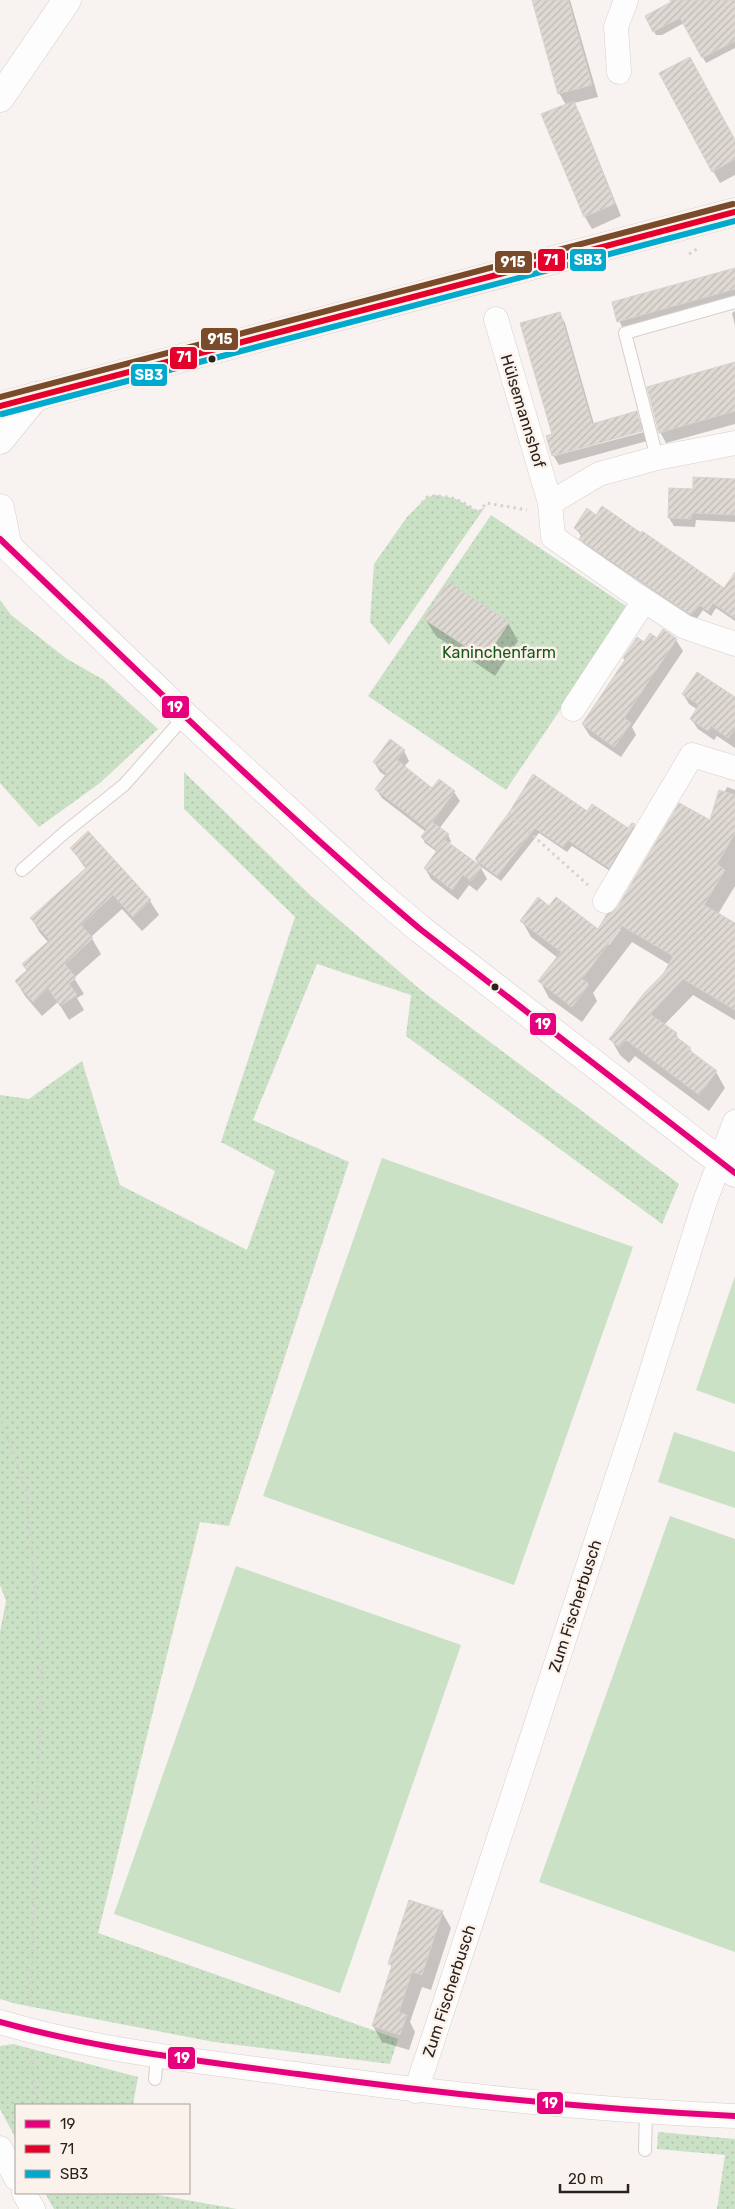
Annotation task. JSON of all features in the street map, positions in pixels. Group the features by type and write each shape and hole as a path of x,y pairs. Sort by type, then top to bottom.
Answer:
{"main road":[{"path":"0,98 67,0"},
{"path":"0,406 735,212"},
{"path":"0,394 36,396"},
{"path":"0,440 36,396"},
{"path":"0,508 4,543 186,716 375,891 420,929 727,1166"}],"street":[{"path":"618,72 616,27 626,0"},
{"name":"Hülsemannshof","path":"496,319 551,508 553,536 644,601 685,627 735,644"},
{"path":"551,508 599,474 657,458 735,443"},
{"path":"573,709 644,601"},
{"path":"605,901 692,755 735,768"},
{"name":"Zum Fischerbusch","path":"416,2091 632,1433 727,1166 735,1122"},
{"path":"0,2022 156,2067 646,2112 735,2116"},
{"path":"0,2148 15,2176"},
{"path":"25,2194 33,2209"}],"lane":[{"path":"657,458 624,333 735,302"},
{"path":"22,870 64,833 124,785 186,716"},
{"path":"645,2150 646,2112"}],"path":[{"path":"422,503 427,496 436,495 448,496 460,501 479,513 486,503 551,508"},
{"path":"509,814 605,901"},
{"path":"0,1415 27,1494 42,1677 29,2030 34,2098 37,2104"},
{"path":"93,2194 106,2209"},
{"path":"122,2209 131,2194"}],"green space":[{"path":"436,495 456,499 477,511 485,507 389,645 370,622 374,564 407,517 427,497"},
{"name":"Kaninchenfarm","path":"491,515 629,608 506,790 368,696"},
{"path":"0,600 11,615 67,659 104,680 158,729 100,783 39,827 0,783"},
{"path":"184,772 310,895 422,991 679,1184 662,1224 406,1036 411,995 317,964 253,1120 349,1162 229,1526 200,1522 98,1933 398,2039 390,2064 214,2042 17,2004 0,1999 0,1632 6,1601 0,1585 0,1095 29,1099 82,1061 120,1185 247,1250 275,1171 221,1142 295,917 184,809"},
{"path":"382,1158 633,1247 514,1585 263,1496"},
{"path":"735,1276 735,1404 696,1390"},
{"path":"674,1432 735,1452 735,1508 658,1482"},
{"path":"670,1516 735,1539 735,1952 539,1882"},
{"path":"236,1566 461,1645 340,1993 114,1914"},
{"path":"13,2044 138,2077 133,2104 15,2104 15,2137 0,2109 0,2046"},
{"path":"658,2132 735,2139 735,2209 717,2209 725,2155 657,2149"},
{"path":"46,2194 153,2194 237,2209 54,2209"}],"building":[{"path":"532,0 568,0 592,85 558,94"},
{"path":"670,0 735,0 735,41 702,58 680,18 653,32 645,16 671,2"},
{"path":"690,57 735,140 735,159 712,172 659,73"},
{"path":"574,101 615,204 584,217 541,114"},
{"path":"735,268 735,289 617,322 612,302"},
{"path":"560,312 592,424 637,411 642,431 552,456 546,436 552,434 520,323"},
{"path":"735,362 735,411 659,433 647,387"},
{"path":"693,477 735,479 735,515 692,513 691,519 668,518 669,488 693,489"},
{"path":"602,506 641,533 642,531 724,588 735,572 735,618 713,603 708,611 699,605 691,615 579,539 582,534 574,528 587,508 596,515"},
{"path":"448,582 509,622 485,659 424,619"},
{"path":"663,629 677,639 624,718 631,723 614,747 582,724 625,660 623,658 637,637 644,642 650,633 657,638"},
{"path":"697,672 735,697 735,729 728,738 711,726 708,731 690,719 699,705 682,694"},
{"path":"390,739 405,750 397,760 432,788 439,779 455,791 427,829 375,789 387,773 373,762"},
{"path":"533,774 587,811 592,804 628,828 632,823 635,824 609,868 568,840 563,847 535,828 497,876 475,859 510,811"},
{"path":"719,790 735,795 735,833 717,864 725,870 704,905 735,923 735,1010 683,979 650,1014 677,1033 675,1036 691,1048 689,1050 717,1071 699,1095 626,1040 619,1047 609,1039 645,992 664,973 673,956 622,926 582,979 589,984 572,1007 538,981 561,952 520,921 538,897 549,906 556,897 598,929 607,914 617,908 679,803 710,820"},
{"path":"432,822 449,834 437,850 421,837"},
{"path":"88,831 151,900 133,917 113,895 81,925 93,938 65,964 76,978 69,984 77,995 60,1006 48,988 33,1002 15,981 27,970 22,964 50,940 30,918 87,867 70,848"},
{"path":"445,840 482,867 471,881 463,875 452,890 424,868"},
{"path":"409,1900 443,1911 422,1975 412,1972 399,2012 407,2015 400,2035 372,2026 392,1965 388,1964"}],"transit line":[{"name":"915","path":"0,397 733,204"},
{"name":"71","path":"0,406 735,212"},
{"name":"SB3","path":"2,414 735,221"},
{"name":"19","path":"0,539 259,786 420,929 735,1173"},
{"name":"19","path":"0,2022 111,2047 352,2081 571,2105 735,2116"}]}
